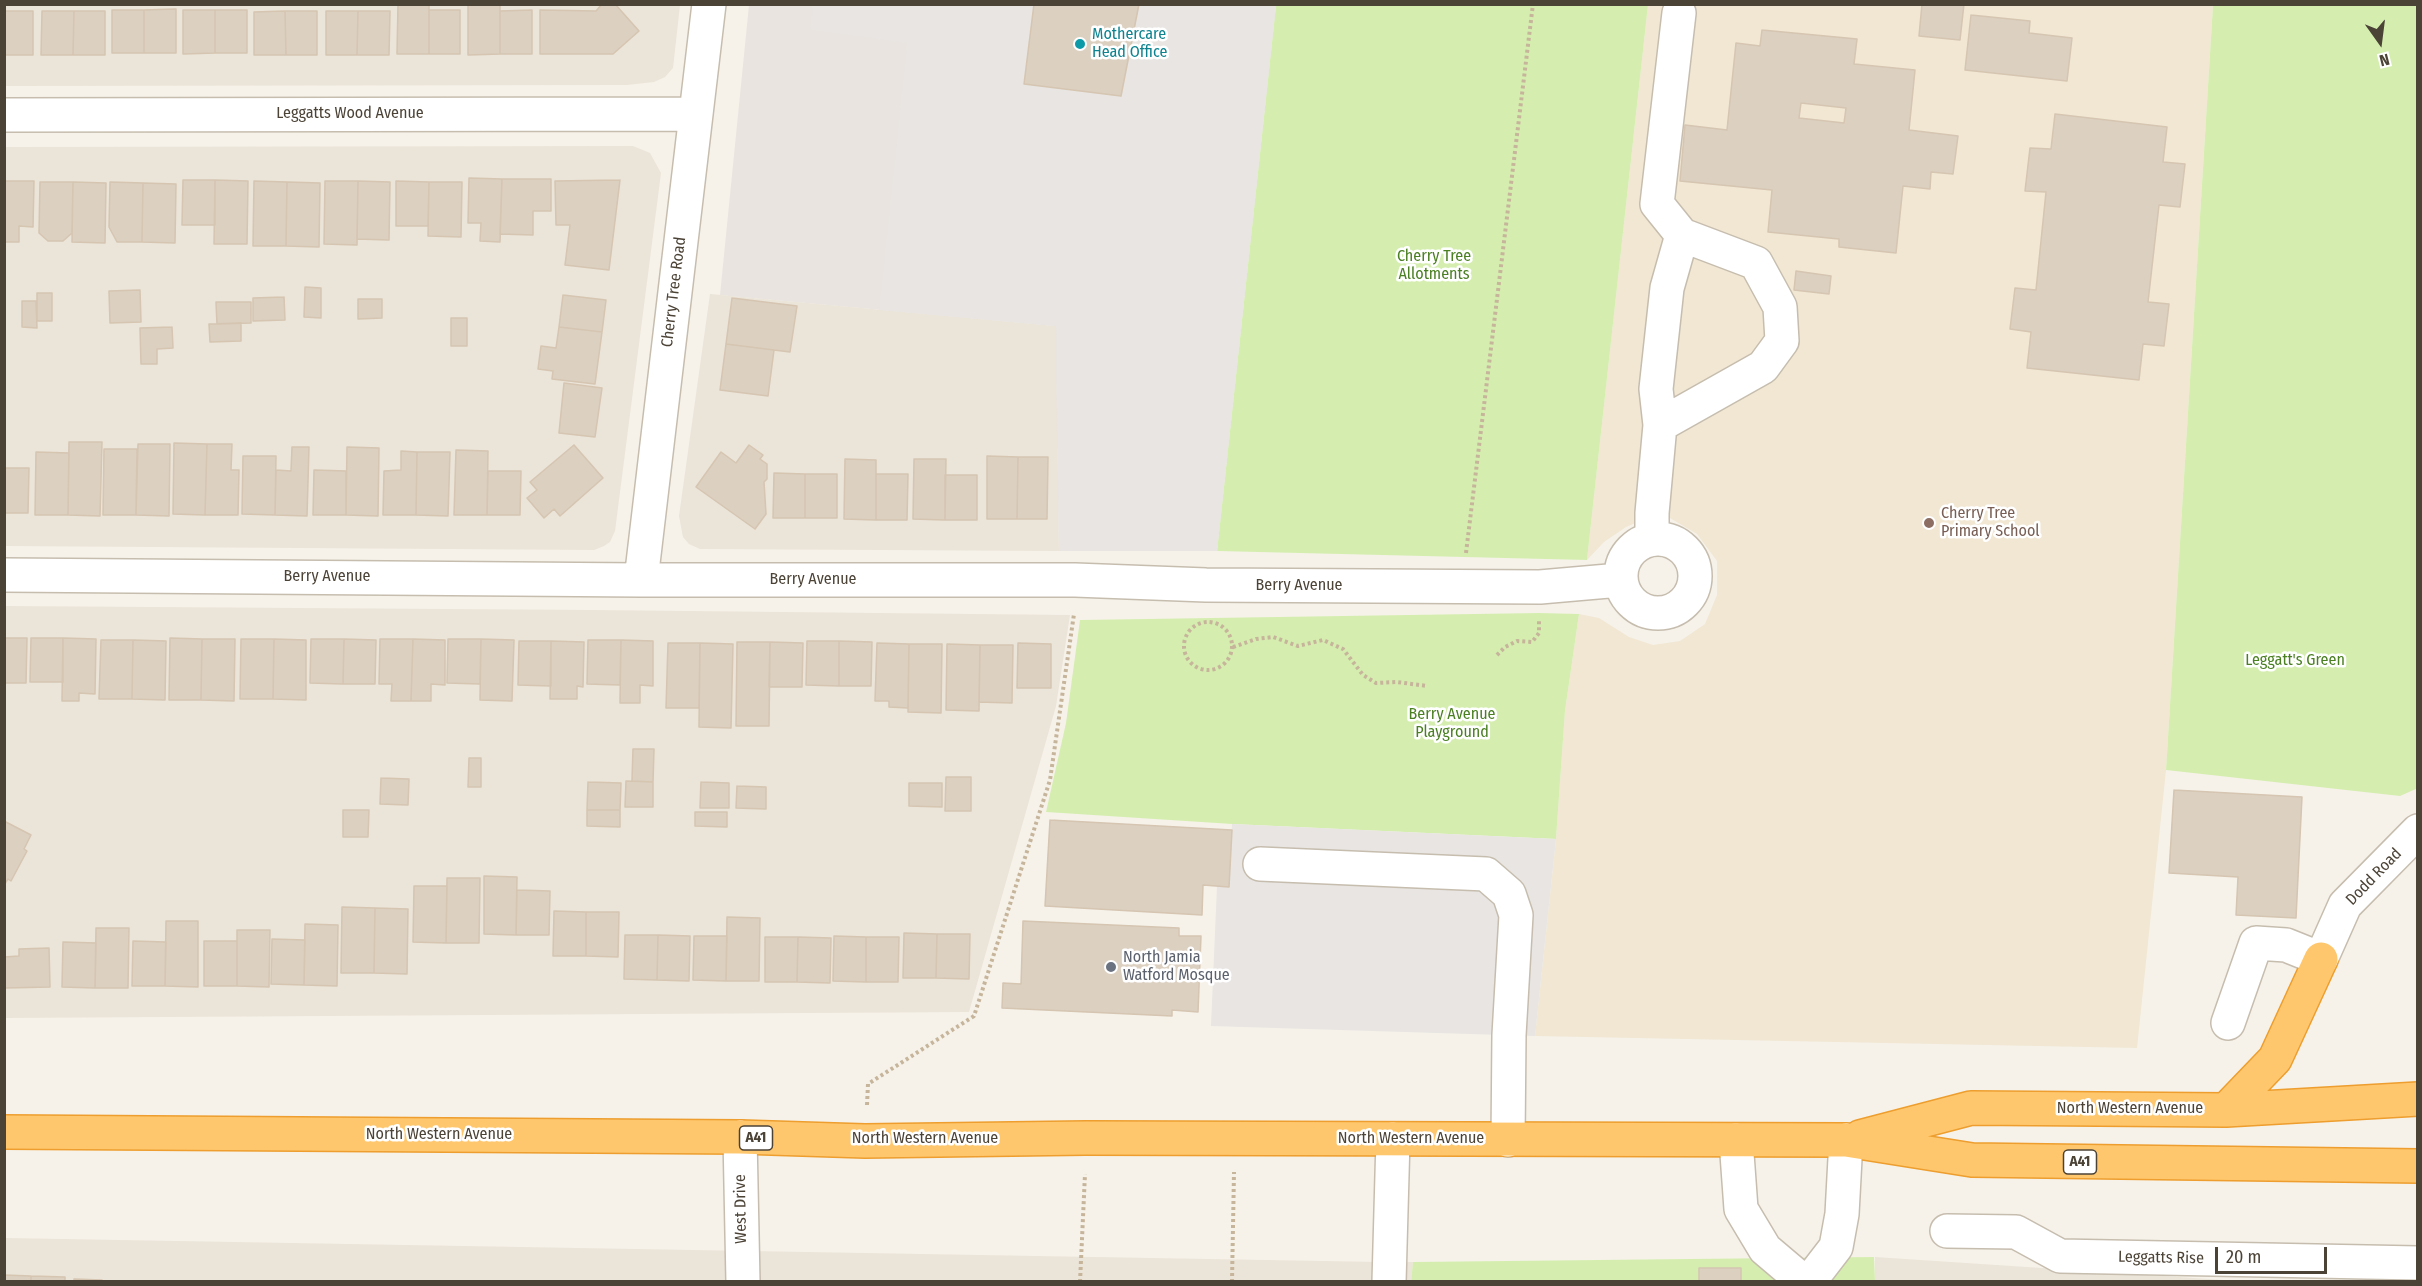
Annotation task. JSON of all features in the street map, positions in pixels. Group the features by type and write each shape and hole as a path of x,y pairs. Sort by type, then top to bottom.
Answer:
{"highway":[{"path":"2226,1110 2275,1059 2321,959"},
{"name":"North Western Avenue","path":"1846,1140 1971,1108 2226,1110 2418,1099"},
{"name":"North Western Avenue","path":"4,1132 740,1137 865,1141 1086,1138 1846,1140 1972,1160 2418,1166"}],"street":[{"name":"Cherry Tree Road","path":"641,580 709,4"},
{"path":"1660,425 1763,367 1782,341 1780,307 1756,263 1682,235 1657,204 1679,13"},
{"name":"Leggatts Wood Avenue","path":"4,115 695,114"},
{"path":"1652,539 1652,513 1660,425 1656,389 1666,299 1682,235"},
{"path":"1652,539 1664,539 1685,550 1692,560 1695,571 1695,583 1683,604 1662,614 1650,613 1630,601 1623,591 1620,580 1621,569 1632,549 1652,539"},
{"name":"Berry Avenue","path":"4,575 641,580 1076,580 1206,585 1540,588 1620,580"},
{"name":"Dodd Road","path":"2321,959 2345,905 2418,831"},
{"path":"1260,864 1486,874 1509,894 1516,915 1509,1035 1508,1140"},
{"path":"2228,1023 2256,943 2286,945 2321,959"},
{"name":"West Drive","path":"740,1137 743,1281"},
{"path":"1389,1281 1393,1140"},
{"path":"1736,1140 1741,1209 1765,1249 1804,1281"},
{"path":"1809,1281 1836,1247 1842,1214 1846,1140"},
{"name":"Leggatts Rise","path":"1947,1231 2016,1232 2060,1256 2418,1263"}],"path":[{"path":"1462,586 1533,4"},
{"path":"866,1113 868,1084 974,1016 1050,780 1074,621 1076,580"},
{"path":"1497,655 1505,647 1517,641 1532,642 1539,633 1540,588"},
{"path":"1216,623 1228,633 1233,647 1228,661 1222,666 1208,670 1200,669 1187,658 1185,642 1193,628 1200,624 1216,623"},
{"path":"1233,647 1256,639 1273,637 1299,646 1323,640 1343,649 1363,675 1376,683 1397,682 1427,686"},
{"path":"1080,1281 1086,1138"},
{"path":"1232,1281 1234,1139"}],"shaded area":[{"path":"4,5 680,5 673,68 665,77 654,82 627,85 5,86"},
{"path":"749,5 1276,5 1217,551 1059,551 1055,326 720,295"},
{"path":"813,5 1276,5 1217,551 1059,551 1056,326 879,310 907,43 810,30"},
{"name":"Cherry Tree Primary School","path":"1648,5 2213,5 2166,770 2137,1048 1535,1036 1556,839 1565,711 1579,614 1599,618 1629,637 1653,645 1680,641 1705,624 1717,595 1717,561 1697,534 1670,518 1645,519 1626,527 1604,542 1587,560"},
{"path":"633,146 650,153 661,173 615,531 610,542 604,546 594,550 5,546 5,147"},
{"path":"710,294 1056,326 1059,551 700,549 689,544 683,537 679,516"},
{"path":"5,606 1070,615 1056,706 969,1012 5,1018"},
{"path":"1232,824 1556,839 1535,1036 1211,1026 1217,886 1229,887"},
{"path":"5,1238 1413,1262 1411,1282 5,1282"},
{"path":"1875,1257 2239,1281 1875,1281"}],"green space":[{"name":"Cherry Tree Allotments","path":"1276,5 1648,5 1587,560 1217,551"},
{"name":"Leggatt's Green","path":"2213,5 2417,5 2418,788 2400,796 2166,770"},
{"name":"Berry Avenue Playground","path":"1579,614 1565,711 1556,839 1232,824 1046,812 1066,723 1080,620"},
{"path":"1874,1257 1875,1281 1411,1282 1413,1262"}],"building":[{"path":"398,4 429,4 429,54 397,54"},
{"path":"468,4 500,4 500,54 468,55"},
{"path":"602,4 615,4 639,31 613,54 540,54 540,10 596,11"},
{"name":"Mothercare Head Office","path":"1034,4 1139,4 1121,96 1024,84"},
{"path":"1922,4 1964,4 1960,40 1919,36"},
{"path":"176,9 176,53 144,53 144,10"},
{"path":"112,10 144,10 144,53 112,53"},
{"path":"183,10 215,10 215,53 183,54"},
{"path":"215,10 247,10 247,53 215,53"},
{"path":"429,10 460,10 460,54 429,54"},
{"path":"532,10 532,54 500,54 500,11"},
{"path":"4,11 33,11 33,55 4,55"},
{"path":"42,11 74,11 73,55 41,55"},
{"path":"74,11 105,11 105,55 73,55"},
{"path":"285,11 317,11 317,55 286,55"},
{"path":"285,11 286,55 254,55 254,12"},
{"path":"326,11 358,11 357,55 326,55"},
{"path":"358,11 390,11 389,55 357,55"},
{"path":"1971,15 2030,21 2029,33 2072,38 2067,81 1965,70"},
{"path":"1762,30 1857,39 1854,64 1915,70 1909,130 1958,136 1953,174 1931,172 1930,189 1903,186 1896,253 1839,247 1839,239 1768,232 1772,190 1680,181 1685,125 1727,130 1736,43 1760,46","holes":["1801,103 1846,108 1844,123 1799,118"]},
{"path":"2055,114 2167,127 2163,162 2185,164 2180,207 2159,205 2148,302 2169,304 2164,346 2143,344 2139,380 2027,368 2031,332 2010,329 2015,288 2036,290 2046,192 2025,191 2030,148 2051,149"},
{"path":"469,178 502,179 500,242 480,241 481,223 468,223"},
{"path":"502,179 551,179 551,211 533,211 533,235 500,234"},
{"path":"183,180 215,180 215,225 182,225"},
{"path":"215,180 248,181 247,244 214,244"},
{"path":"620,180 609,270 565,265 570,225 556,225 555,181"},
{"path":"4,181 34,181 33,227 19,226 19,242 4,242"},
{"path":"254,181 287,182 286,246 253,246"},
{"path":"325,181 358,181 357,245 324,244"},
{"path":"358,181 390,182 389,240 357,239"},
{"path":"396,181 429,182 428,226 396,226"},
{"path":"40,182 73,182 72,233 63,241 48,241 39,233"},
{"path":"73,182 106,183 105,243 72,242"},
{"path":"110,182 143,183 142,242 117,242 109,227"},
{"path":"287,182 320,183 319,247 286,246"},
{"path":"429,182 462,182 461,237 428,236"},
{"path":"143,183 176,184 175,243 142,242"},
{"path":"1796,271 1831,276 1829,294 1794,290"},
{"path":"305,287 321,288 321,318 304,317"},
{"path":"140,290 141,322 110,323 109,291"},
{"path":"37,293 52,293 52,321 37,321"},
{"path":"563,295 606,300 602,332 559,327"},
{"path":"284,297 285,320 253,321 253,298"},
{"path":"732,298 797,306 790,352 726,344"},
{"path":"358,299 382,299 382,318 358,319"},
{"path":"22,301 36,301 37,328 22,327"},
{"path":"216,302 251,302 251,323 217,324"},
{"path":"451,318 467,318 467,346 451,346"},
{"path":"241,323 241,341 210,342 209,324"},
{"path":"172,327 173,348 157,349 157,364 141,364 140,328"},
{"path":"559,327 602,332 595,384 552,379 553,371 538,369 541,346 556,348"},
{"path":"726,344 774,350 768,396 720,390"},
{"path":"564,383 602,388 595,437 559,433"},
{"path":"69,442 102,442 100,516 68,515"},
{"path":"174,443 207,444 205,515 173,514"},
{"path":"138,444 170,444 169,516 136,515"},
{"path":"207,444 232,444 231,470 239,470 238,515 205,515"},
{"path":"574,445 603,478 560,516 554,509 544,518 527,498 537,490 530,482"},
{"path":"749,445 763,455 760,459 767,464 767,479 764,482 766,514 755,529 696,487 721,452 736,463"},
{"path":"292,447 309,447 307,516 275,515 276,470 291,471"},
{"path":"347,447 379,448 378,516 346,515"},
{"path":"104,449 137,449 136,515 103,515"},
{"path":"456,450 488,451 487,515 454,515"},
{"path":"401,451 417,452 416,515 383,515 384,471 401,470"},
{"path":"36,452 69,453 68,515 35,515"},
{"path":"417,452 450,452 448,516 416,515"},
{"path":"243,456 276,456 275,515 242,514"},
{"path":"987,456 1018,457 1017,519 987,519"},
{"path":"1018,457 1048,457 1047,519 1017,519"},
{"path":"845,459 876,460 876,520 844,519"},
{"path":"914,459 946,459 945,520 913,519"},
{"path":"4,468 29,468 28,513 4,513"},
{"path":"314,470 346,471 346,515 313,515"},
{"path":"488,471 521,471 520,515 487,515"},
{"path":"774,473 805,474 805,518 773,518"},
{"path":"805,474 837,474 837,518 805,518"},
{"path":"876,474 908,474 907,520 876,520"},
{"path":"945,475 977,475 977,520 945,520"},
{"path":"4,638 27,638 26,683 4,683"},
{"path":"31,638 63,638 63,682 30,682"},
{"path":"63,638 96,639 95,694 79,693 79,701 62,701"},
{"path":"170,638 202,639 201,700 169,700"},
{"path":"202,639 235,639 234,701 201,700"},
{"path":"241,639 274,639 273,699 240,699"},
{"path":"274,639 306,640 306,700 273,699"},
{"path":"311,639 344,639 343,684 310,683"},
{"path":"344,639 376,640 375,684 343,684"},
{"path":"380,639 413,639 411,701 391,701 392,684 379,684"},
{"path":"413,639 445,640 445,685 431,684 431,701 411,701"},
{"path":"448,639 481,639 480,684 447,683"},
{"path":"481,639 514,640 512,701 480,700"},
{"path":"101,640 133,640 132,699 99,699"},
{"path":"133,640 166,641 165,700 132,699"},
{"path":"588,640 621,640 620,685 587,684"},
{"path":"621,640 653,641 653,686 640,685 640,703 620,703"},
{"path":"519,641 551,641 551,686 518,685"},
{"path":"551,641 584,642 583,687 577,686 577,699 550,699"},
{"path":"807,641 839,641 839,686 806,685"},
{"path":"839,641 872,642 871,686 839,686"},
{"path":"737,642 770,642 769,726 736,726"},
{"path":"770,642 803,643 802,687 769,687"},
{"path":"668,643 700,643 699,708 666,708"},
{"path":"700,643 733,644 731,728 699,727"},
{"path":"877,643 909,644 908,708 889,707 889,701 875,701"},
{"path":"1018,643 1051,644 1051,688 1017,688"},
{"path":"909,644 942,644 941,713 908,712"},
{"path":"947,644 980,645 979,711 946,710"},
{"path":"980,645 1013,645 1012,703 979,702"},
{"path":"633,749 654,749 653,782 632,781"},
{"path":"469,758 481,758 481,787 468,787"},
{"path":"946,777 971,777 971,811 945,811"},
{"path":"381,778 409,779 408,805 380,804"},
{"path":"626,781 653,782 653,807 625,807"},
{"path":"588,782 621,783 620,810 587,810"},
{"path":"701,782 729,783 729,808 700,808"},
{"path":"909,783 942,783 942,807 909,806"},
{"path":"737,786 766,787 766,809 736,808"},
{"path":"2174,790 2302,797 2296,918 2236,915 2238,877 2169,873"},
{"path":"343,810 369,810 368,837 343,837"},
{"path":"587,810 620,810 620,827 587,826"},
{"path":"695,812 727,812 727,827 695,826"},
{"path":"1050,820 1232,830 1229,887 1203,885 1202,915 1045,906"},
{"path":"4,821 31,835 24,849 27,851 11,881 8,879 4,885"},
{"path":"484,876 517,877 516,935 484,934"},
{"path":"447,878 480,878 479,943 446,943"},
{"path":"414,886 447,886 446,943 413,942"},
{"path":"517,890 550,891 549,935 516,935"},
{"path":"342,907 375,908 374,973 341,973"},
{"path":"375,908 408,909 407,974 374,973"},
{"path":"554,911 586,912 586,956 553,956"},
{"path":"586,912 619,912 618,957 586,956"},
{"path":"727,917 760,918 759,981 726,981"},
{"path":"166,921 198,921 198,987 165,986"},
{"name":"North Jamia Watford Mosque","path":"1023,921 1179,928 1179,936 1201,936 1198,1012 1172,1010 1172,1016 1002,1008 1003,983 1021,984"},
{"path":"305,924 338,925 337,986 304,985"},
{"path":"96,928 129,928 128,988 95,988"},
{"path":"237,930 270,930 269,987 237,986"},
{"path":"904,933 937,934 936,978 903,978"},
{"path":"937,934 970,934 969,979 936,978"},
{"path":"625,935 658,935 657,980 624,979"},
{"path":"658,935 690,936 689,981 657,980"},
{"path":"694,936 727,936 726,981 693,980"},
{"path":"834,936 866,937 866,982 833,981"},
{"path":"765,937 798,937 797,982 765,982"},
{"path":"798,937 831,938 830,983 797,982"},
{"path":"866,937 899,937 898,982 866,982"},
{"path":"272,939 305,940 304,985 271,984"},
{"path":"133,941 166,942 165,986 132,986"},
{"path":"204,941 237,941 237,986 204,986"},
{"path":"63,942 96,943 95,988 62,987"},
{"path":"49,948 50,987 4,988 4,957 19,956 19,949"},
{"path":"1699,1268 1741,1268 1741,1282 1699,1282"},
{"path":"4,1275 31,1276 31,1282 4,1282"},
{"path":"31,1276 65,1277 65,1282 31,1282"},
{"path":"74,1279 102,1280 102,1282 74,1282"}],"place":[{"name":"Mothercare Head Office","path":"1080,44"},
{"name":"Cherry Tree Primary School","path":"1929,523"},
{"name":"North Jamia Watford Mosque","path":"1111,967"}]}
